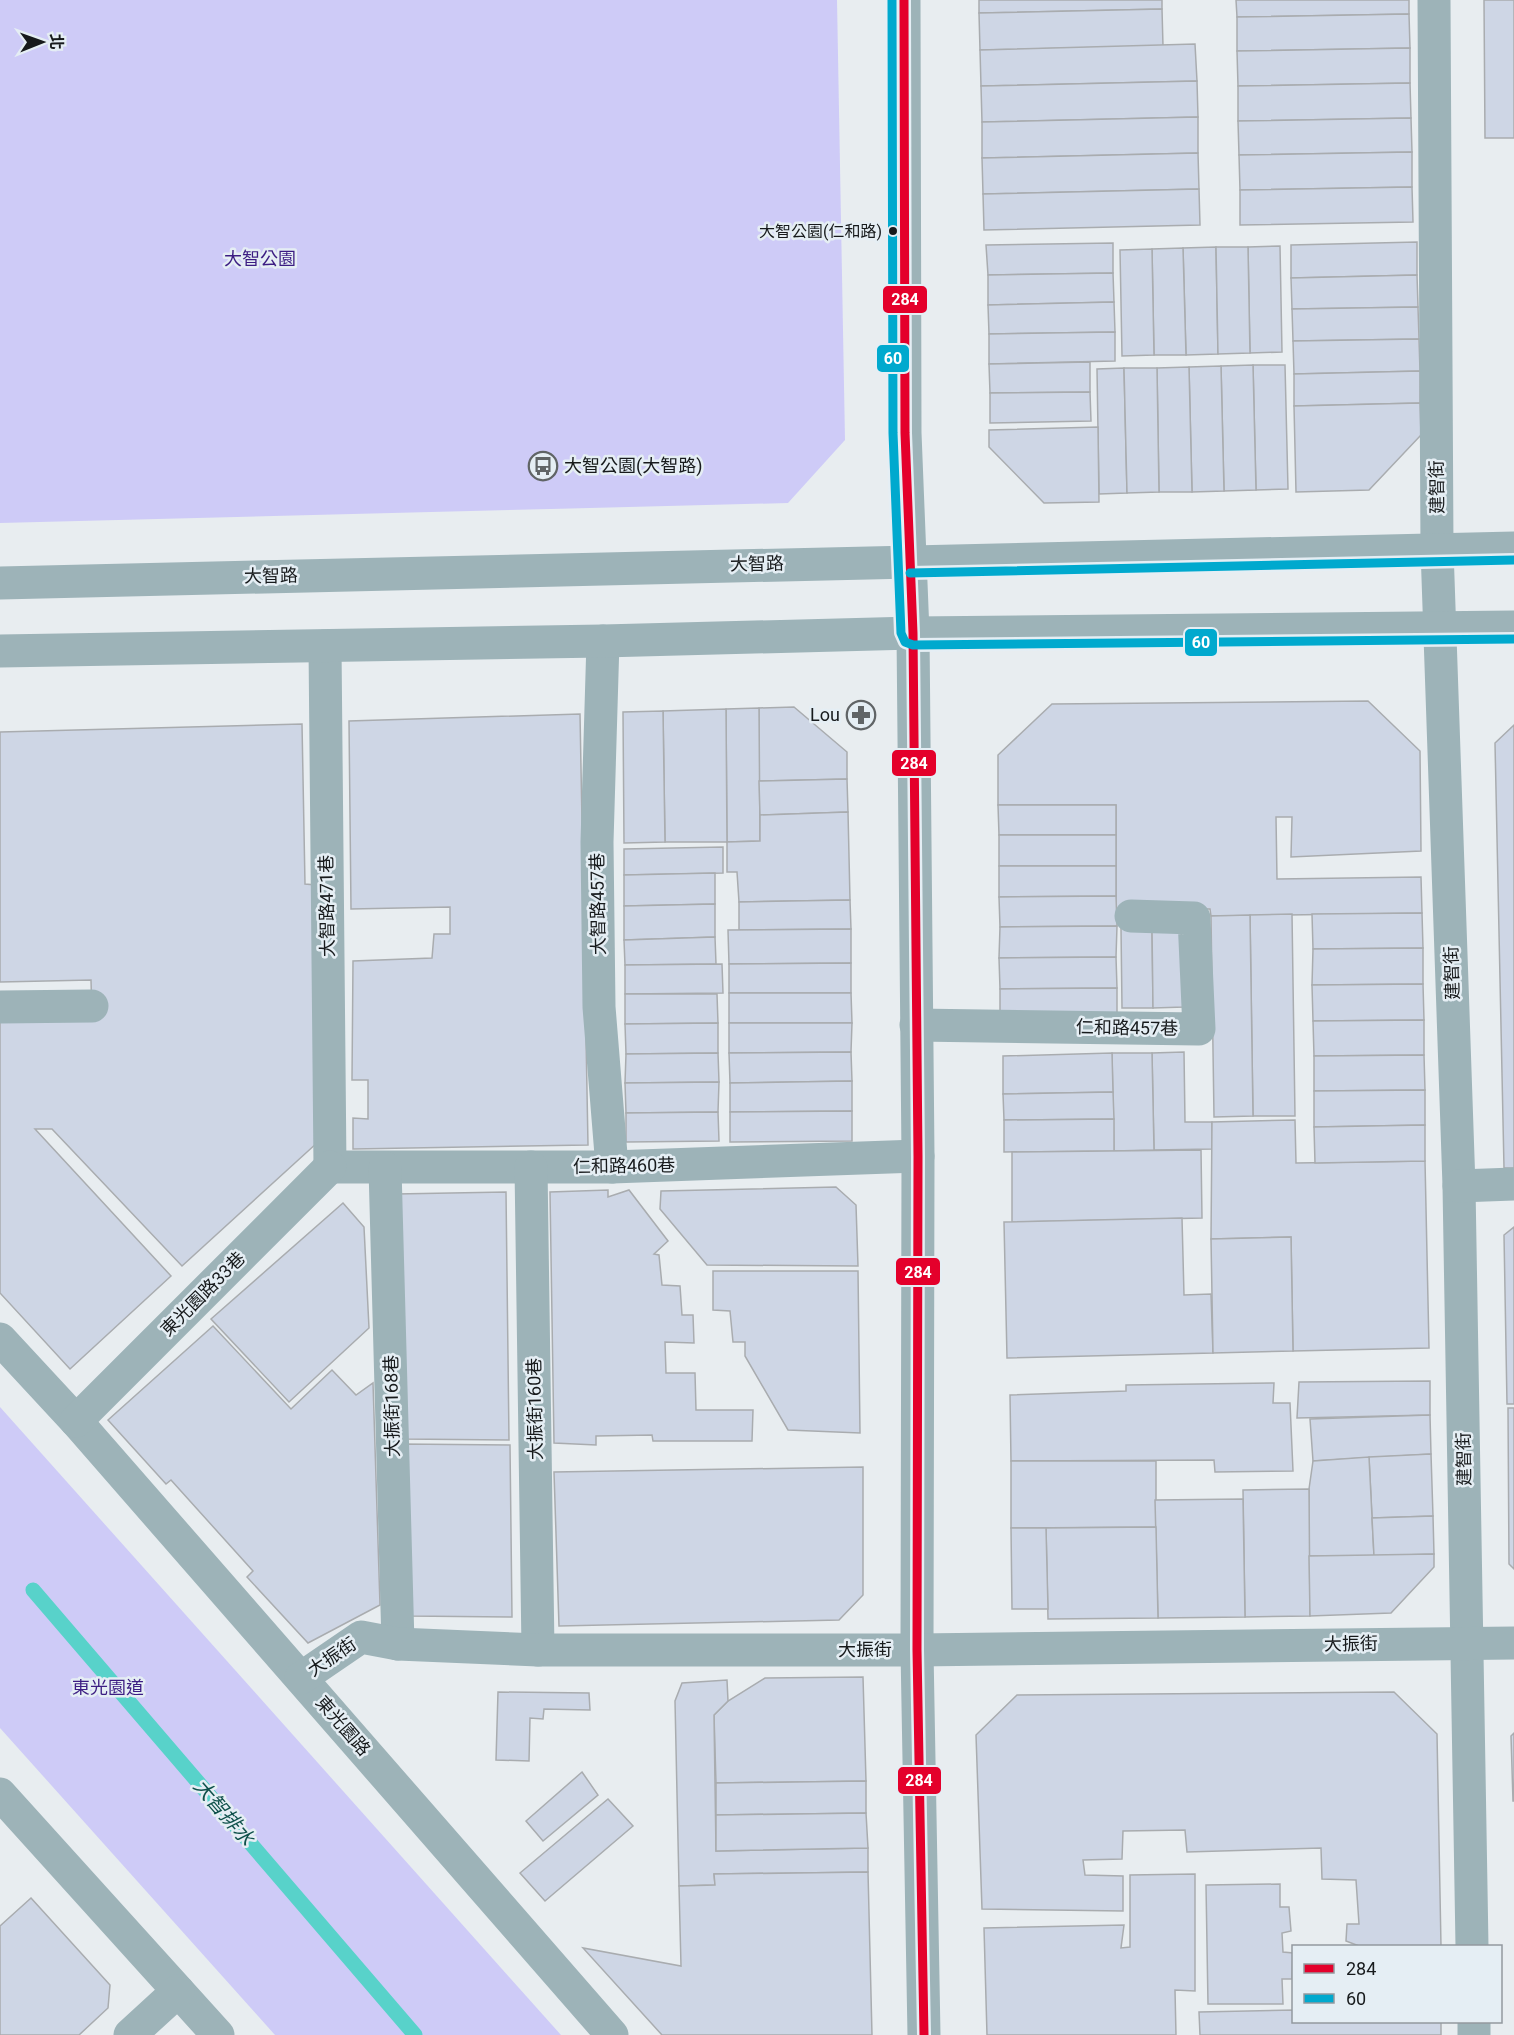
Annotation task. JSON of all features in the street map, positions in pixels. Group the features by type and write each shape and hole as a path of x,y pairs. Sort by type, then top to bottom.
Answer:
{"street":[{"path":"904,0 905,421 913,633 918,1156 917,1650 924,2035"},
{"name":"建智街","path":"1434,0 1437,549 1459,1186 1472,1945"},
{"name":"大智路","path":"0,583 1514,548"},
{"path":"0,651 603,641 913,633 1514,627"},
{"name":"大智路457巷","path":"603,641 597,842 599,1007 612,1167"},
{"name":"大智路471巷","path":"325,646 330,1167"},
{"name":"仁和路457巷","path":"916,1025 1199,1029 1194,918 1131,916"},
{"path":"0,1006 92,1006"},
{"name":"仁和路460巷","path":"330,1167 612,1167 918,1156"},
{"name":"東光園路33巷","path":"76,1421 330,1167"},
{"name":"大振街160巷","path":"531,1167 538,1650"},
{"name":"大振街168巷","path":"385,1168 398,1644"},
{"path":"1459,1186 1514,1184"},
{"name":"東光園路","path":"0,1339 76,1421 612,2035"},
{"name":"大振街","path":"301,1678 361,1637 398,1644 538,1650 917,1650 1514,1643"},
{"path":"0,1794 218,2035"},
{"path":"130,2035 178,1991"}],"green space":[{"name":"大智公園","path":"0,0 837,0 845,440 788,503 0,523"},
{"name":"東光園道","path":"0,1407 561,2035 275,2035 0,1728"}],"building":[{"path":"979,0 1162,0 1162,9 979,13"},
{"path":"1236,0 1409,0 1409,14 1237,17"},
{"path":"1484,0 1514,0 1514,138 1485,138"},
{"path":"1162,9 1163,46 980,50 979,13"},
{"path":"1409,14 1410,48 1237,51 1237,17"},
{"path":"1195,44 1197,81 981,86 980,50"},
{"path":"1410,48 1410,83 1238,86 1237,51"},
{"path":"1197,81 1198,117 982,122 981,86"},
{"path":"1410,83 1411,118 1238,121 1238,86"},
{"path":"1198,117 1198,153 982,158 982,122"},
{"path":"1411,118 1412,152 1239,155 1238,121"},
{"path":"1412,152 1412,187 1240,190 1239,155"},
{"path":"1198,153 1199,189 983,194 982,158"},
{"path":"1412,187 1413,222 1240,225 1240,190"},
{"path":"1199,189 1200,225 984,230 983,194"},
{"path":"1417,242 1417,275 1291,278 1291,245"},
{"path":"1113,243 1113,273 988,275 986,245"},
{"path":"1280,246 1282,352 1250,353 1248,247"},
{"path":"1216,247 1218,354 1186,355 1183,248"},
{"path":"1216,247 1248,247 1250,353 1218,354"},
{"path":"1183,248 1186,355 1154,355 1152,249"},
{"path":"1152,249 1154,355 1122,356 1120,250"},
{"path":"1113,273 1114,302 988,305 988,275"},
{"path":"1417,275 1418,307 1292,309 1291,278"},
{"path":"1114,302 1115,332 989,334 988,305"},
{"path":"1418,307 1419,339 1293,341 1292,309"},
{"path":"1115,332 1115,361 989,364 989,334"},
{"path":"1419,339 1420,371 1294,374 1293,341"},
{"path":"1090,362 1090,392 990,393 989,364"},
{"path":"1253,365 1285,365 1288,489 1256,490"},
{"path":"1253,365 1256,490 1224,491 1221,366"},
{"path":"1221,366 1224,491 1192,492 1189,367"},
{"path":"1189,367 1192,492 1159,492 1157,368"},
{"path":"1124,368 1127,493 1099,494 1097,369"},
{"path":"1124,368 1157,368 1159,492 1127,493"},
{"path":"1420,371 1420,403 1294,406 1294,374"},
{"path":"1090,392 1091,421 990,423 990,393"},
{"path":"1420,403 1421,435 1369,490 1296,492 1294,406"},
{"path":"1098,427 1099,502 1044,503 989,447 989,430"},
{"path":"1368,701 1420,751 1421,851 1291,857 1292,817 1276,817 1277,879 1421,877 1422,913 1211,916 1210,909 1116,909 1116,805 998,805 998,755 1052,704"},
{"path":"794,707 847,752 847,779 759,781 759,708"},
{"path":"759,708 760,841 727,842 726,709"},
{"path":"726,709 727,842 665,842 663,711"},
{"path":"663,711 665,842 624,843 623,712"},
{"path":"580,714 588,1145 353,1149 353,1118 368,1119 368,1080 352,1080 353,961 432,958 434,934 450,934 450,907 351,909 349,721"},
{"path":"302,724 305,884 316,885 318,1142 182,1266 52,1129 35,1129 171,1276 70,1369 0,1293 0,1019 92,1017 91,980 0,982 0,732"},
{"path":"1514,725 1514,1168 1504,1168 1495,743"},
{"path":"847,779 848,812 760,815 759,781"},
{"path":"998,805 1116,805 1116,835 999,835"},
{"path":"848,812 850,900 739,902 737,872 727,872 727,842 760,841 760,815"},
{"path":"999,835 1116,835 1116,866 999,866"},
{"path":"723,847 723,873 624,875 624,849"},
{"path":"999,866 1116,866 1116,896 999,897"},
{"path":"715,873 715,904 624,906 624,875"},
{"path":"1116,896 1117,926 1000,927 999,897"},
{"path":"850,900 851,929 739,930 739,902"},
{"path":"715,904 715,937 624,940 624,906"},
{"path":"1422,913 1423,948 1313,949 1312,914"},
{"path":"1292,914 1295,1116 1253,1116 1250,915"},
{"path":"1250,915 1253,1116 1214,1117 1211,916"},
{"path":"1117,926 1116,957 999,958 1000,927"},
{"path":"1121,928 1152,928 1153,1008 1122,1008"},
{"path":"1152,928 1181,928 1184,1007 1153,1008"},
{"path":"851,929 851,963 729,964 728,930"},
{"path":"715,937 716,964 625,965 624,940"},
{"path":"1423,948 1423,984 1312,985 1313,949"},
{"path":"1116,957 1117,988 1000,989 999,958"},
{"path":"851,963 851,993 729,993 729,964"},
{"path":"722,964 723,993 625,994 625,965"},
{"path":"1423,984 1424,1020 1313,1021 1312,985"},
{"path":"1117,988 1117,1018 1000,1019 1000,989"},
{"path":"729,993 851,993 852,1023 729,1023"},
{"path":"625,994 717,994 718,1023 625,1024"},
{"path":"1424,1020 1424,1055 1314,1056 1313,1021"},
{"path":"718,1023 718,1053 626,1054 625,1024"},
{"path":"729,1023 852,1023 851,1052 729,1053"},
{"path":"851,1052 852,1081 730,1083 729,1053"},
{"path":"1184,1052 1185,1122 1212,1122 1212,1149 1154,1150 1152,1053"},
{"path":"718,1053 719,1082 625,1083 626,1054"},
{"path":"1112,1053 1152,1053 1154,1150 1114,1151"},
{"path":"1112,1053 1113,1092 1003,1094 1003,1056"},
{"path":"1424,1055 1425,1090 1314,1091 1314,1056"},
{"path":"852,1081 852,1111 730,1112 730,1083"},
{"path":"719,1082 718,1112 626,1113 625,1083"},
{"path":"1425,1090 1425,1125 1314,1127 1314,1091"},
{"path":"1113,1092 1114,1119 1004,1120 1003,1094"},
{"path":"852,1111 852,1141 730,1142 730,1112"},
{"path":"718,1112 719,1141 626,1142 626,1113"},
{"path":"1114,1119 1114,1151 1004,1152 1004,1120"},
{"path":"1295,1120 1296,1163 1425,1161 1429,1348 1293,1351 1291,1237 1211,1239 1212,1122"},
{"path":"1425,1125 1425,1161 1315,1163 1314,1127"},
{"path":"1201,1150 1202,1218 1012,1222 1012,1152"},
{"path":"836,1187 856,1205 858,1266 707,1265 660,1209 661,1191"},
{"path":"608,1190 608,1197 629,1190 668,1241 654,1254 659,1255 662,1285 680,1286 682,1315 693,1315 694,1343 665,1342 666,1373 695,1373 696,1410 753,1410 752,1441 653,1441 652,1435 596,1436 596,1445 554,1443 550,1192"},
{"path":"506,1192 509,1440 402,1439 396,1194"},
{"path":"343,1203 364,1227 369,1328 289,1402 211,1319"},
{"path":"1182,1218 1184,1295 1211,1294 1213,1353 1007,1358 1004,1222"},
{"path":"1514,1227 1514,1404 1507,1404 1504,1235"},
{"path":"1291,1237 1293,1351 1213,1353 1211,1239"},
{"path":"713,1271 858,1271 860,1433 788,1430 745,1356 745,1342 733,1342 730,1311 713,1310"},
{"path":"213,1326 291,1409 332,1370 356,1395 373,1383 380,1605 308,1643 247,1577 253,1571 171,1480 166,1484 108,1420"},
{"path":"1430,1381 1430,1415 1297,1418 1299,1382"},
{"path":"1274,1383 1273,1403 1290,1403 1293,1471 1215,1472 1214,1460 1011,1461 1010,1395 1126,1391 1126,1385"},
{"path":"1508,1408 1514,1408 1514,1569 1509,1564"},
{"path":"1430,1415 1431,1454 1313,1461 1310,1419"},
{"path":"401,1444 510,1445 512,1617 408,1616"},
{"path":"1431,1454 1433,1516 1372,1518 1369,1457"},
{"path":"1369,1457 1374,1556 1309,1556 1309,1489 1313,1461"},
{"path":"1011,1461 1156,1461 1156,1527 1011,1528"},
{"path":"863,1467 863,1595 839,1620 559,1626 554,1472"},
{"path":"1309,1489 1310,1616 1245,1617 1243,1490"},
{"path":"1243,1499 1245,1617 1158,1618 1155,1500"},
{"path":"1433,1516 1434,1554 1374,1556 1372,1518"},
{"path":"1156,1527 1158,1618 1048,1619 1046,1528"},
{"path":"1011,1528 1046,1528 1048,1609 1012,1609"},
{"path":"1434,1554 1434,1567 1391,1613 1310,1616 1309,1556"},
{"path":"863,1677 866,1781 716,1783 714,1715 728,1701 765,1678"},
{"path":"727,1680 728,1701 714,1715 716,1851 868,1848 868,1872 714,1874 715,1885 679,1886 675,1701 682,1683"},
{"path":"498,1692 589,1693 590,1710 544,1709 543,1719 530,1718 529,1761 496,1760"},
{"path":"1394,1692 1437,1734 1441,1945 1356,1945 1346,1941 1347,1924 1359,1924 1356,1880 1322,1879 1321,1848 1187,1852 1185,1830 1123,1831 1122,1859 1083,1860 1085,1875 1123,1876 1123,1911 982,1909 976,1735 1017,1695"},
{"path":"1514,1733 1514,1801 1513,1801 1511,1736"},
{"path":"582,1772 598,1795 543,1841 526,1821"},
{"path":"866,1781 866,1813 716,1815 716,1783"},
{"path":"608,1799 633,1826 545,1901 520,1873"},
{"path":"866,1813 868,1848 716,1851 716,1815"},
{"path":"868,1872 872,2035 662,2035 583,1948 681,1966 679,1886 715,1885 714,1874"},
{"path":"1195,1874 1195,1991 1175,1990 1176,2035 987,2035 984,1928 1124,1925 1121,1948 1130,1947 1130,1875"},
{"path":"1280,1884 1280,1907 1289,1907 1291,1931 1282,1933 1283,1952 1292,1953 1292,1979 1282,1979 1283,2004 1208,2004 1206,1885"},
{"path":"31,1898 110,1985 108,2008 79,2035 0,2035 0,1926"},
{"path":"1292,2010 1292,2023 1441,2023 1441,2035 1200,2035 1199,2012"}],"waterway":[{"name":"大智排水","path":"33,1590 415,2035"}],"transit line":[{"name":"60","path":"892,0 893,433 901,633 905,642 913,645 1514,639"},
{"name":"284","path":"904,0 905,433 913,633 918,1156 917,1650 924,2035"},
{"name":"60","path":"910,573 1514,560"}],"place":[{"name":"大智公園(仁和路)","path":"893,231"},
{"name":"大智公園(大智路)","path":"543,466"},
{"name":"Lou","path":"861,715"}]}
